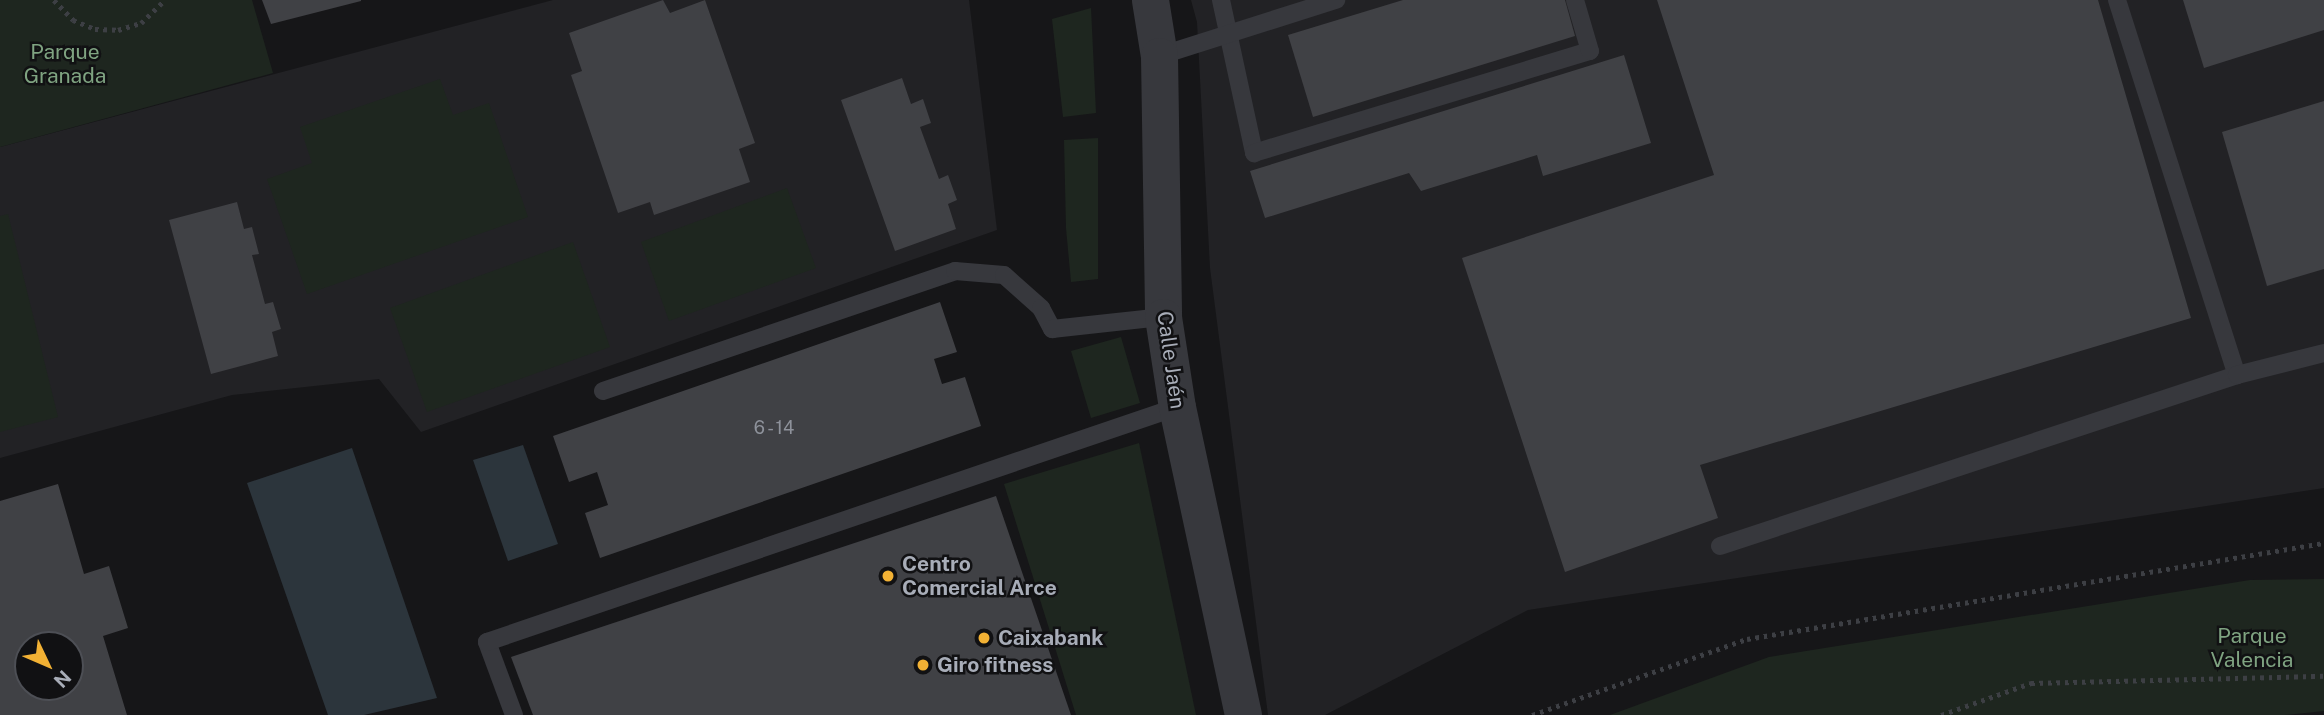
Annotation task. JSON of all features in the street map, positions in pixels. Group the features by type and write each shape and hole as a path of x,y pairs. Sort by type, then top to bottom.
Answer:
{"street":[{"name":"Calle Jaén","path":"1150,0 1159,56 1163,317 1177,407 1243,715"}],"lane":[{"path":"1221,0 1226,34 1254,153 1590,51 1575,0"},
{"path":"1159,56 1336,0"},
{"path":"2117,0 2236,375"},
{"path":"603,391 954,271 1004,275 1041,308 1052,328 1163,317"},
{"path":"1720,546 2236,375 2324,353"},
{"path":"514,715 487,642 1177,407"}],"path":[{"path":"54,0 73,20 95,29 118,30 141,23 165,0"},
{"path":"1532,715 1747,639 2324,543"},
{"path":"1941,715 2031,683 2324,676"}],"shaded area":[{"path":"553,0 969,0 997,230 421,432 379,379 232,395 0,458 0,147"},
{"path":"1191,0 2324,0 2324,488 1528,610 1325,715 1268,715 1210,268 1197,22"},
{"path":"523,445 558,544 508,561 473,460"},
{"path":"352,448 437,698 364,715 328,715 247,483"}],"green space":[{"name":"Parque Granada","path":"0,0 252,0 273,73 0,147"},
{"path":"1091,8 1096,113 1063,117 1052,19"},
{"path":"440,79 453,115 489,103 528,217 307,294 267,179 312,163 300,127"},
{"path":"1098,138 1098,279 1071,282 1066,228 1064,140"},
{"path":"787,188 816,268 669,321 641,242"},
{"path":"8,214 58,417 0,432 0,216"},
{"path":"573,242 610,347 427,412 390,308"},
{"path":"1121,337 1140,403 1091,418 1071,351"},
{"path":"1139,443 1196,715 1076,715 1004,484"},
{"name":"Parque Valencia","path":"2324,579 2324,711 2285,715 1610,715 1769,657 2250,580"}],"building":[{"path":"262,0 361,0 361,1 271,24"},
{"path":"663,0 670,13 705,0 755,143 739,149 750,182 654,215 650,202 618,213 571,75 582,71 569,33"},
{"path":"1403,0 1565,0 1575,36 1313,117 1288,35"},
{"path":"1657,0 2098,0 2191,318 1700,465 1718,518 1565,572 1462,258 1714,175"},
{"path":"2183,0 2324,0 2324,30 2204,68"},
{"path":"1624,55 1651,143 1543,176 1537,155 1421,191 1409,173 1265,218 1250,171"},
{"path":"902,78 911,104 923,99 931,123 920,127 939,179 948,175 957,200 948,204 956,229 895,251 841,100"},
{"path":"2324,101 2324,269 2267,286 2222,132"},
{"path":"237,202 244,229 252,227 259,254 252,255 265,304 273,302 281,329 272,332 278,356 211,374 169,220"},
{"path":"940,302 957,352 934,359 942,384 965,377 981,426 600,558 585,513 608,505 597,472 569,482 553,436"},
{"path":"58,484 84,574 109,566 128,628 103,636 127,715 0,715 0,501"},
{"name":"Centro Comercial Arce","path":"996,496 1071,715 533,715 511,657"}],"place":[{"name":"Centro Comercial Arce","path":"888,576"},
{"name":"Caixabank","path":"984,638"},
{"name":"Giro fitness","path":"923,665"}]}
